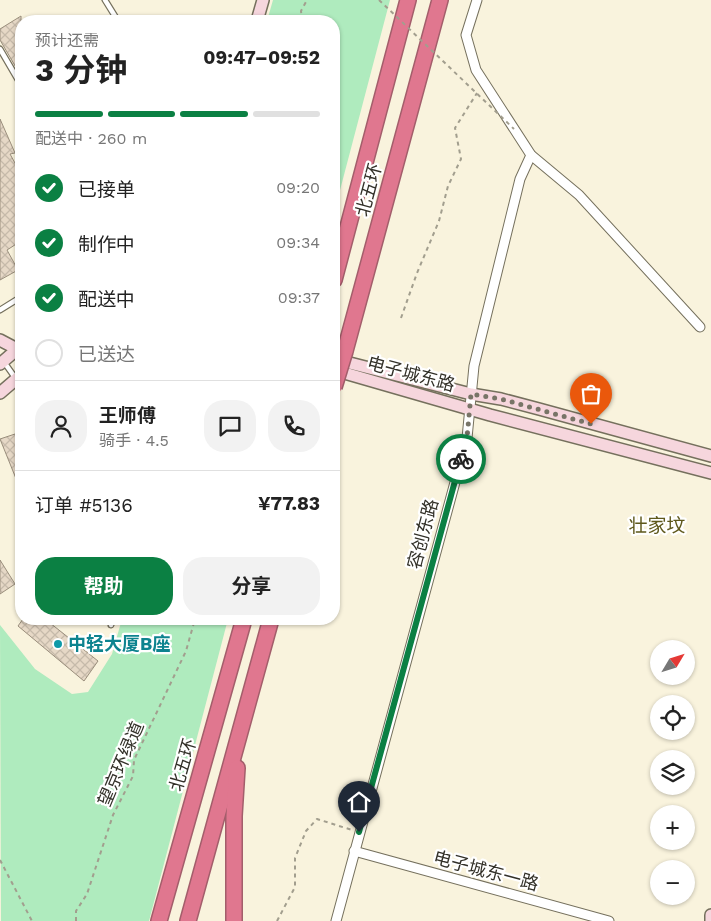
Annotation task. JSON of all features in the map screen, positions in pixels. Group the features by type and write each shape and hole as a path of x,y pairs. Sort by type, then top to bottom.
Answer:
{"highway":[{"name":"北五环","path":"340,257 408,0"},
{"name":"北五环","path":"340,351 440,0"},
{"name":"北五环","path":"159,921 242,625"},
{"path":"189,919 269,625"},
{"path":"234,921 234,816 238,741"}],"main road":[{"path":"259,15 263,0"},
{"path":"0,340 15,346"},
{"path":"2,362 15,351"},
{"name":"电子城东路","path":"340,355 471,394 501,399 711,456"},
{"name":"电子城东路","path":"340,372 490,415 711,473"},
{"path":"0,393 15,383"},
{"path":"711,915 711,921"}],"street":[{"path":"477,0 466,35 476,70 531,154 579,195 700,327"},
{"name":"容创东路","path":"336,921 467,438 474,366 518,188 531,154"},
{"name":"电子城东一路","path":"354,851 609,921"}],"lane":[{"path":"105,0 114,15"},
{"path":"0,49 15,75"},
{"path":"0,310 15,301"},
{"path":"2,362 15,375"}],"path":[{"path":"301,15 301,11 307,0"},
{"path":"379,0 514,129"},
{"path":"400,318 439,221 448,186 461,159 455,128 477,93"},
{"name":"望京环绿道","path":"76,921 76,911 87,894 113,814 133,776 134,760 186,651 193,625"},
{"path":"277,921 295,887 295,858 306,831 317,819 359,832"},
{"path":"0,860 32,921"}],"green space":[{"path":"273,0 390,0 340,190 340,15 269,15"},
{"path":"0,625 35,669 72,694 88,692 112,654 120,625 226,625 149,921 1,921"}],"building":[{"path":"15,20 15,66 0,40 0,29"},
{"path":"0,119 15,153 10,154 15,163 15,245 7,250 15,265 15,272 0,280"},
{"path":"15,434 15,476 0,439"},
{"path":"0,560 15,584 0,594"},
{"name":"中轻大厦B座","path":"53,625 98,661 84,681 18,626"}],"way so far":[{"path":"461,459 467,438 471,394 501,399 591,424"}],"place":[{"name":"中轻大厦B座","path":"58,644"}],"district":[{"name":"壮家坟","path":"657,525"}],"route":[{"path":"359,832 461,459"}]}
